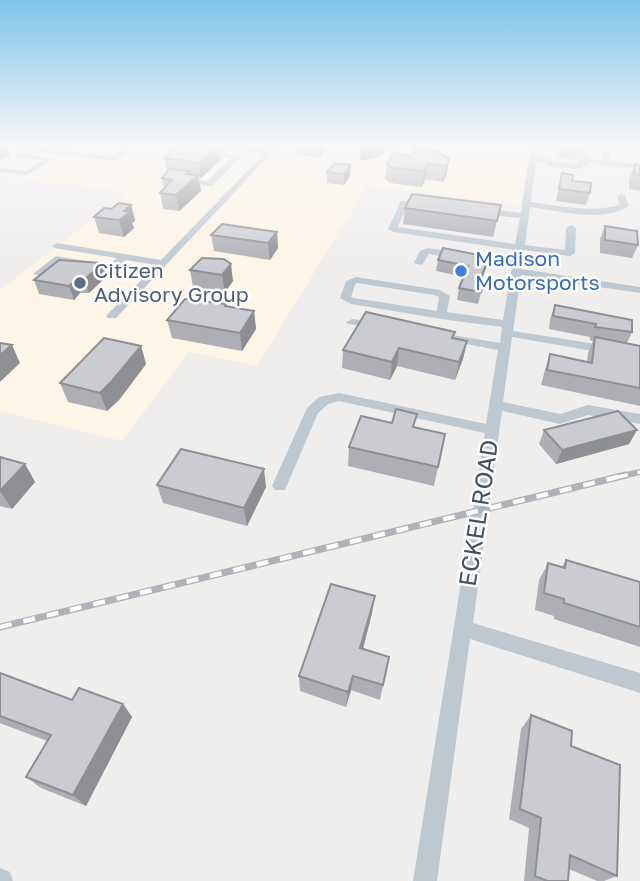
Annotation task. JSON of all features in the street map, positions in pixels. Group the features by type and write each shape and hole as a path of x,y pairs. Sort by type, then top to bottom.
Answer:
{"street":[{"path":"112,316 237,186"},
{"name":"ECKEL ROAD","path":"425,881 529,186"},
{"path":"474,209 601,211 625,206 621,196"},
{"path":"437,204 412,201 404,203 393,229 640,290"},
{"path":"419,262 423,253 428,251 518,258 570,253 572,228"},
{"path":"57,246 164,263"},
{"path":"38,274 56,259 111,268 124,257"},
{"path":"441,316 445,296 436,292 356,279 351,283 345,298 441,316 506,335 640,355"},
{"path":"352,322 393,328"},
{"path":"434,335 506,335"},
{"path":"280,486 312,411 318,404 330,398 374,404 492,430"},
{"path":"496,405 559,419 588,410 640,419"},
{"path":"462,628 640,683"}],"shaded area":[{"path":"81,186 367,186 257,366 189,352 122,441 0,411 0,290 128,192"},
{"path":"368,186 524,186 521,206"}],"building":[{"path":"166,186 186,186 176,195 160,193"},
{"path":"560,186 591,186 590,193 559,189"},
{"path":"412,194 501,205 497,221 405,208"},
{"path":"119,203 131,205 124,211 130,212 119,220 94,217 104,208 111,209"},
{"path":"222,224 277,232 268,243 211,235"},
{"path":"605,226 637,231 638,245 605,240"},
{"path":"443,248 489,257 480,280 484,281 481,292 459,288 468,266 438,260"},
{"path":"202,258 224,259 231,264 222,275 190,270"},
{"path":"59,260 103,263 84,280 76,280 69,286 34,280"},
{"path":"185,299 254,311 240,333 167,320"},
{"path":"555,305 632,320 632,332 595,327 596,324 553,316"},
{"path":"366,312 455,332 452,338 467,341 459,362 399,348 392,362 343,350"},
{"path":"595,337 640,346 640,388 547,370 550,354 592,363"},
{"path":"104,338 141,346 100,393 60,383"},
{"path":"0,343 12,345 0,355"},
{"path":"396,409 417,414 413,427 445,434 438,467 349,447 361,416 392,423"},
{"path":"618,411 637,430 562,450 544,430"},
{"path":"181,449 264,469 244,508 157,485"},
{"path":"0,457 25,464 0,491"},
{"path":"566,560 640,582 640,627 564,603 564,599 544,593 548,563 565,568"},
{"path":"331,584 375,596 360,648 389,657 383,685 353,676 348,692 299,676"},
{"path":"0,673 72,700 79,688 123,704 73,795 26,777 51,735 0,716"},
{"path":"531,715 572,731 571,746 620,765 617,876 570,855 568,881 547,881 535,876 541,818 520,809"}],"railway":[{"path":"618,477 640,472"},
{"path":"0,627 626,475"}],"place":[{"name":"Madison Motorsports","path":"461,271"},
{"name":"Citizen Advisory Group","path":"80,283"}]}
